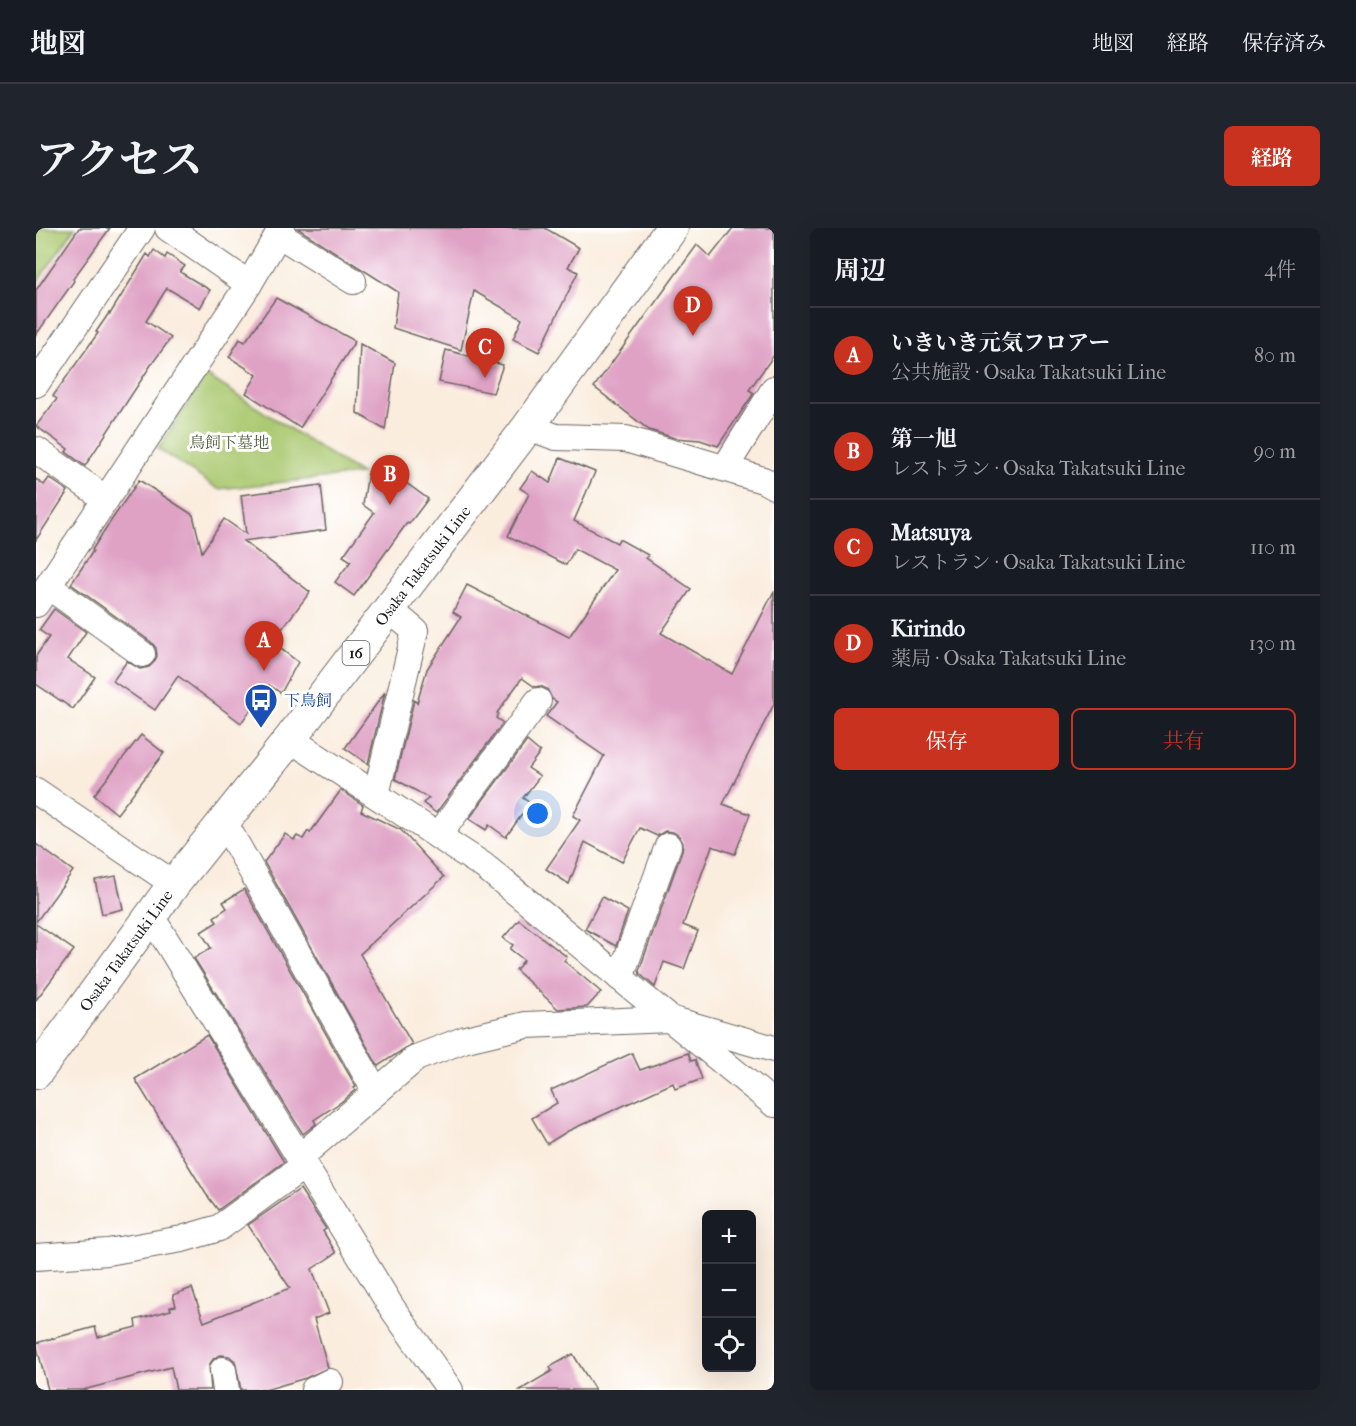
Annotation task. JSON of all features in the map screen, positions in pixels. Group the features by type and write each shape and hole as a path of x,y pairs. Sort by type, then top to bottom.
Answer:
{"main road":[{"name":"Osaka Takatsuki Line","path":"36,1073 174,884 290,740 528,427 672,228"}],"street":[{"path":"36,384 142,228"},
{"path":"168,228 249,284"},
{"path":"142,654 42,595 249,284 280,231 353,281"},
{"path":"725,468 774,389"},
{"path":"528,427 556,436 626,439 764,480 774,486"},
{"path":"36,450 106,499"},
{"path":"376,795 415,631 389,609"},
{"path":"438,836 538,701"},
{"path":"290,740 484,866 774,1104"},
{"path":"36,791 174,884"},
{"path":"224,822 376,1092"},
{"path":"620,978 668,846"},
{"path":"151,916 392,1308 450,1390"},
{"path":"36,1257 108,1252 182,1239 219,1228 303,1161 376,1092 416,1058 466,1039 526,1025 670,1019 774,1049"}],"green space":[{"path":"36,228 75,228 36,284"},
{"name":"鳥飼下墓地","path":"206,375 361,474 218,489 158,449"}],"building":[{"path":"79,228 110,228 36,335 36,290"},
{"path":"297,228 545,228 579,248 568,267 578,272 539,352 513,339 522,319 474,291 461,350 393,328 398,292"},
{"path":"733,228 774,228 774,355 749,390 754,393 718,446 700,440 675,438 649,430 594,387 697,245 710,257"},
{"path":"154,250 165,258 167,254 185,266 180,272 210,290 200,308 167,288 146,321 171,338 85,466 66,452 68,449 36,426 57,399 53,396 98,333 96,332 110,314 147,254 150,257"},
{"path":"276,298 355,341 300,428 246,393 257,375 229,357 240,339 245,342"},
{"path":"360,344 395,363 385,430 357,413"},
{"path":"446,350 503,365 493,393 439,382"},
{"path":"560,458 595,472 574,521 617,543 619,539 648,555 646,558 691,589 661,633 732,674 774,591 774,704 723,804 750,814 735,854 712,846 683,925 698,931 684,969 664,962 655,987 639,971 683,843 673,832 665,831 657,836 640,828 622,862 585,842 569,884 546,869 580,820 573,816 604,756 546,716 557,702 552,699 547,689 540,686 535,687 522,678 497,713 496,718 503,723 436,813 423,803 429,798 395,779 414,700 417,703 427,669 461,617 453,612 467,585 569,637 615,570 575,549 566,565 508,536 529,494 520,488 532,471 550,483"},
{"path":"368,472 398,477 428,499 409,524 407,523 354,596 335,582 351,561 343,556 374,513 363,505"},
{"path":"49,478 68,491 36,540 36,479 44,485"},
{"path":"139,480 193,515 202,552 224,519 246,534 241,495 321,485 326,530 243,541 310,592 272,642 298,662 281,693 269,685 241,723 178,676 155,710 113,681 127,661 140,669 149,667 157,656 156,648 71,584"},
{"path":"54,609 86,632 68,659 95,677 73,709 36,684 36,656 49,637 39,630"},
{"path":"385,692 368,764 345,748"},
{"path":"141,735 164,753 117,814 94,795"},
{"path":"527,741 540,752 528,768 540,776 523,798 530,803 506,837 489,825 486,830 469,819"},
{"path":"341,790 363,805 361,811 401,830 444,877 360,954 412,1044 378,1066 264,862 285,834 294,840 297,836 303,839 308,831 310,833"},
{"path":"36,844 73,871 36,922"},
{"path":"116,876 123,909 102,914 95,880"},
{"path":"244,889 356,1087 341,1102 314,1120 316,1124 303,1134 194,958 211,948 201,932 217,922 214,917 227,908 223,902"},
{"path":"602,897 628,911 616,946 585,929"},
{"path":"519,920 567,957 564,961 601,992 587,1007 558,1009 516,970 524,960 510,949 513,945 503,938"},
{"path":"36,924 74,950 36,1000"},
{"path":"207,1035 284,1162 218,1210 135,1079"},
{"path":"632,1053 640,1070 688,1053 691,1061 695,1060 702,1079 675,1089 673,1083 568,1131 547,1144 532,1118 557,1103 551,1090"},
{"path":"300,1189 326,1229 323,1231 336,1253 312,1269 329,1313 314,1319 328,1368 306,1378 265,1390 241,1390 235,1361 229,1356 221,1355 214,1358 209,1365 211,1390 176,1390 171,1367 83,1390 48,1390 36,1343 95,1327 98,1337 136,1327 135,1320 171,1310 170,1307 176,1306 173,1295 192,1288 204,1322 290,1288 248,1225"},
{"path":"573,1354 595,1390 520,1390 552,1371 550,1367"}],"place":[{"name":"Kirindo","path":"693,336"},
{"name":"Matsuya","path":"485,378"},
{"name":"第一旭","path":"390,505"},
{"name":"いきいき元気フロアー","path":"264,671"},
{"name":"下鳥飼","path":"261,729"}]}
